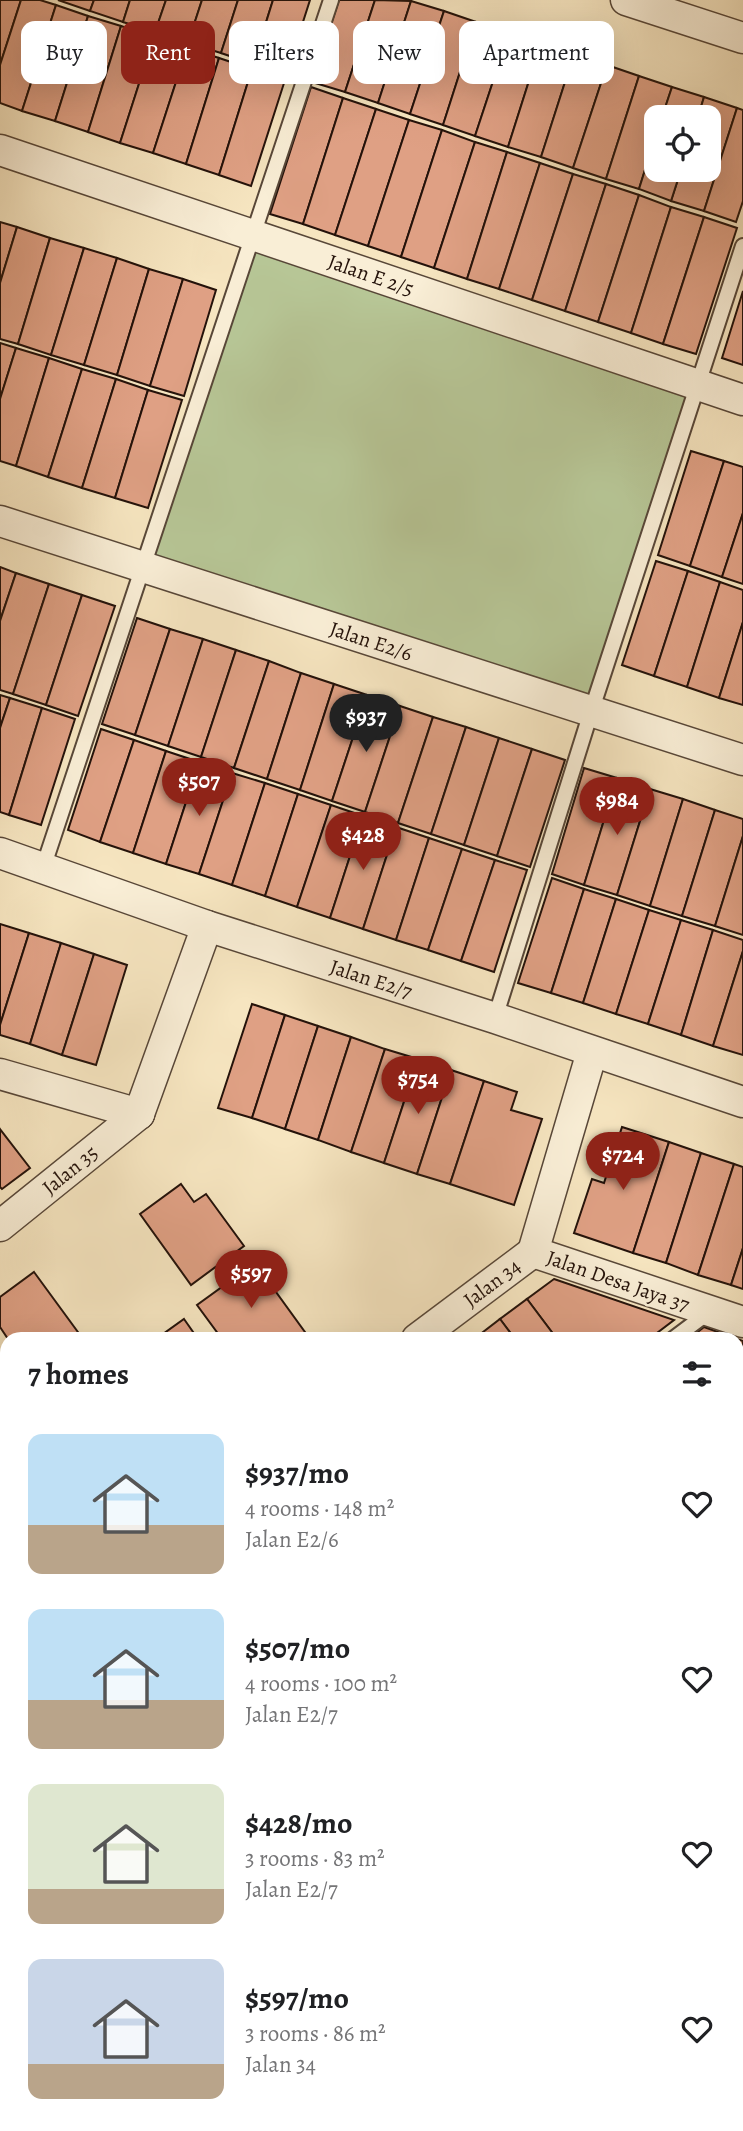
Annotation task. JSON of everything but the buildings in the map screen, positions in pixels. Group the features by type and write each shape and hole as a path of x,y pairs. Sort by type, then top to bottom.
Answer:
{"street":[{"path":"626,0 743,38"},
{"name":"Jalan E 2/5","path":"0,150 743,400"},
{"name":"Jalan E2/6","path":"0,521 743,761"},
{"name":"Jalan E2/7","path":"0,853 207,926 743,1101"},
{"path":"0,1074 139,1114 207,926"},
{"path":"533,1252 592,1052"},
{"name":"Jalan 35","path":"0,1226 139,1114"},
{"name":"Jalan Desa Jaya 37","path":"533,1252 743,1322"},
{"name":"Jalan 34","path":"426,1332 533,1252"}],"lane":[{"path":"43,868 331,0"},
{"path":"495,1018 743,246"},
{"path":"682,1332 709,1312"}],"green space":[{"path":"253,235 698,385 591,712 143,567"}]}
